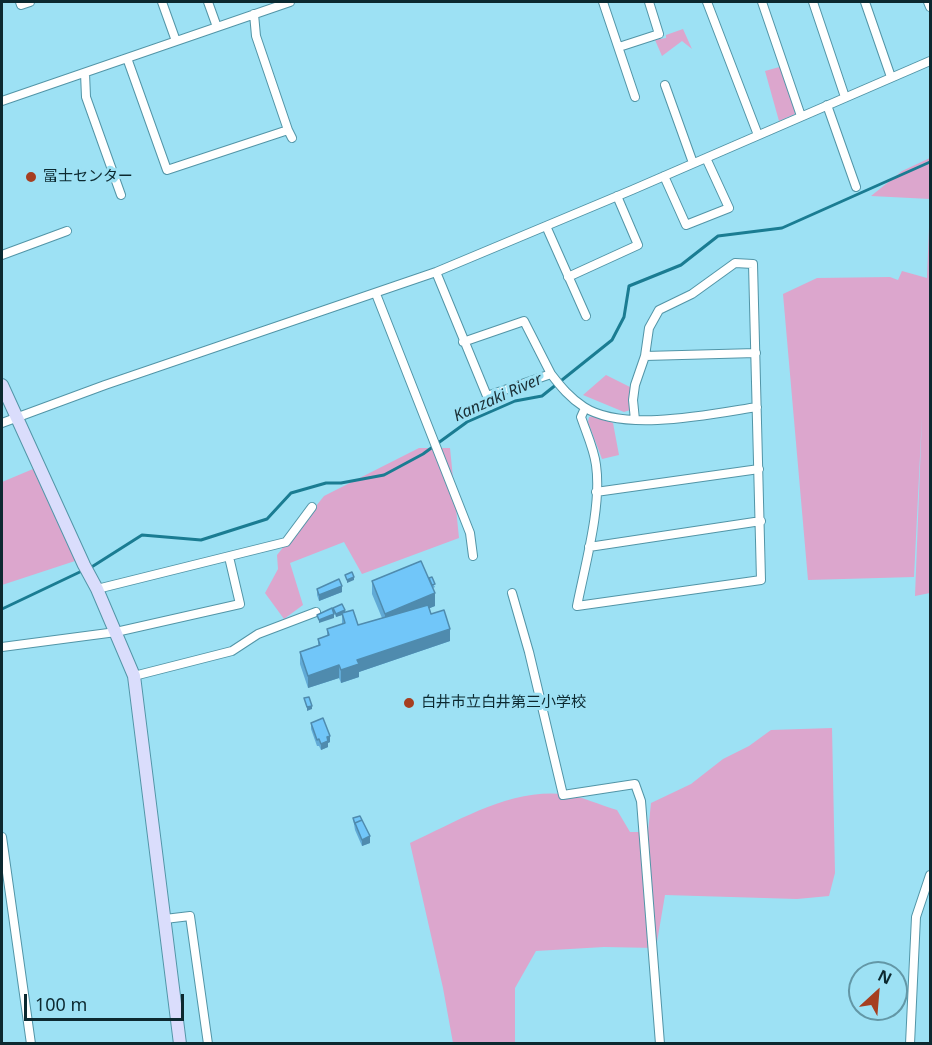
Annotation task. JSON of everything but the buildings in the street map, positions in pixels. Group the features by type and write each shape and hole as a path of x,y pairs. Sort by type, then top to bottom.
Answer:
{"street":[{"path":"20,2 21,5 30,2"},
{"path":"162,2 176,41"},
{"path":"208,2 217,27"},
{"path":"127,58 167,170 290,134 256,36 255,2"},
{"path":"2,102 290,2"},
{"path":"603,2 635,97"},
{"path":"619,47 659,34 649,2"},
{"path":"707,2 758,135"},
{"path":"762,2 801,116"},
{"path":"813,2 845,97"},
{"path":"865,2 891,77"},
{"path":"928,2 930,7"},
{"path":"2,423 201,351 436,272 930,61"},
{"path":"85,73 87,97 121,195"},
{"path":"665,85 693,164"},
{"path":"827,105 856,187"},
{"path":"664,176 687,225 729,208 706,158"},
{"path":"568,277 638,245 617,196"},
{"path":"546,226 586,316"},
{"path":"2,255 67,231"},
{"path":"585,408 581,417 596,465 596,492 589,547 577,606 761,580 753,264 735,263 692,294 659,310 649,328 645,356 635,385 633,400 635,420"},
{"path":"436,272 487,396 551,374"},
{"path":"376,294 470,533 473,556"},
{"path":"463,342 524,321 551,374 566,393 585,408 612,418 635,420 690,417 757,407"},
{"path":"645,356 756,353"},
{"path":"2,385 97,589 134,676 180,1044"},
{"path":"596,492 759,469"},
{"path":"97,589 286,542 312,507"},
{"path":"589,547 761,521"},
{"path":"2,647 116,632 240,604 229,557"},
{"path":"512,593 529,652 563,795 635,784 641,801 660,1044"},
{"path":"134,676 232,651 258,634 316,612"},
{"path":"2,837 31,1044"},
{"path":"910,1044 916,917 930,875"},
{"path":"165,919 190,916 208,1044"}],"shaded area":[{"path":"683,29 692,49 682,41 662,56 655,40 666,38 666,35"},
{"path":"783,66 795,114 779,121 765,71"},
{"path":"930,158 930,199 871,196 902,171"},
{"path":"930,202 930,593 915,596 922,416 914,577 808,580 783,294 817,278 890,277 898,280 902,271 927,278"},
{"path":"606,375 630,387 630,410 624,412 583,395"},
{"path":"594,416 613,423 619,455 602,459 588,422 589,417"},
{"path":"419,448 450,448 459,538 362,574 344,542 290,563 303,605 284,619 265,593 278,569 277,555 324,496"},
{"path":"33,469 75,561 2,585 2,482"},
{"path":"832,728 835,873 829,896 797,899 665,895 656,948 604,947 536,951 515,988 515,1043 453,1043 410,843 484,808 523,796 543,794 570,795 617,810 630,832 648,832 651,803 691,784 723,759 749,746 771,730"}],"waterway":[{"name":"Kanzaki River","path":"90,568 142,535 201,540 267,519 291,493 326,483 341,483 384,475 423,454 467,422 515,401 542,396 612,340 624,317 629,286 681,265 718,236 782,228 930,162"},
{"name":"Kanzaki River","path":"2,609 84,570"}],"place":[{"name":"冨士センター","path":"31,177"},
{"name":"白井市立白井第三小学校","path":"409,703"}]}
